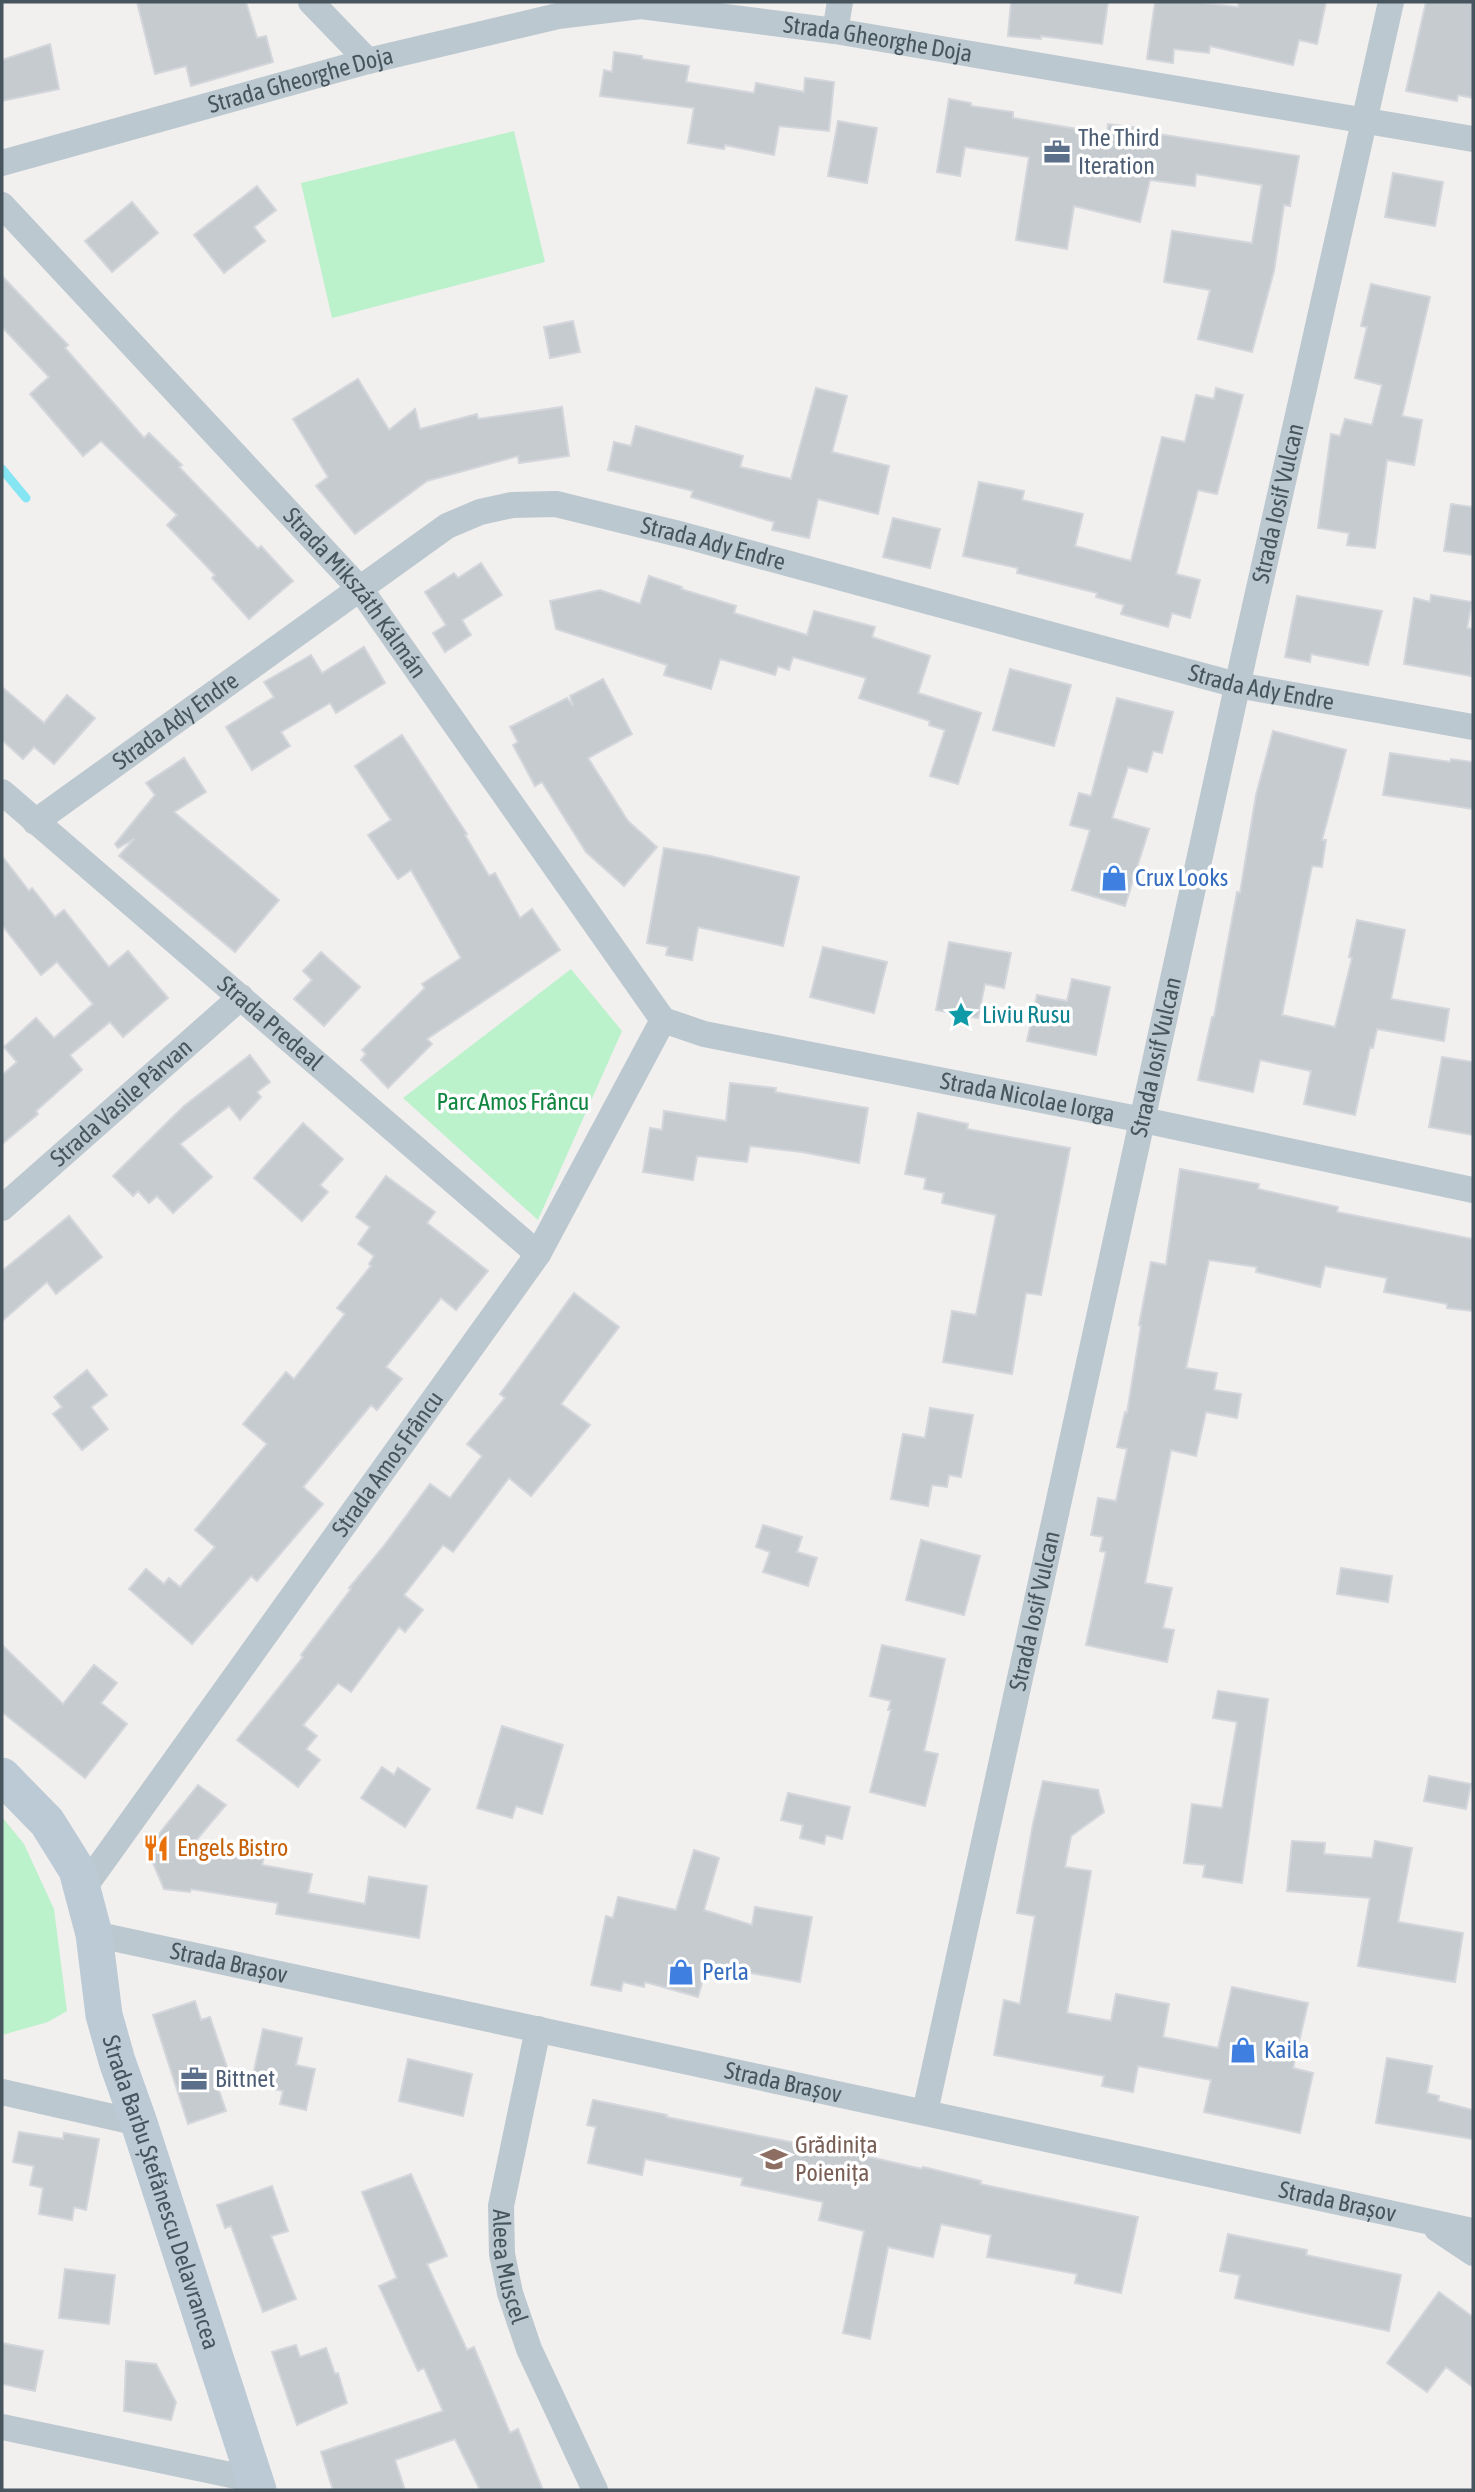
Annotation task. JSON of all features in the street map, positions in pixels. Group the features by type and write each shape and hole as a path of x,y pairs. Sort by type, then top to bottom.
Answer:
{"main road":[{"name":"Strada Barbu Ștefănescu Delavrancea","path":"2,1776 47,1822 68,1852 83,1889 94,1934 104,2015 117,2061 256,2485"}],"street":[{"path":"312,2 368,61"},
{"path":"835,31 840,2"},
{"name":"Strada Iosif Vulcan","path":"925,2112 1237,685 1391,2"},
{"name":"Strada Gheorghe Doja","path":"2,163 368,61 558,16 641,6 835,31 1473,139"},
{"name":"Strada Mikszáth Kálmán","path":"2,205 360,590 663,1020"},
{"name":"Strada Ady Endre","path":"35,822 447,526 480,512 512,505 556,504 683,535 1237,685 1473,727"},
{"name":"Strada Predeal","path":"2,792 538,1254"},
{"name":"Strada Vasile Pârvan","path":"2,1208 241,998"},
{"name":"Strada Nicolae Iorga","path":"663,1020 704,1034 1143,1120 1473,1189"},
{"name":"Strada Amos Frâncu","path":"83,1889 538,1254 663,1020"},
{"name":"Strada Brașov","path":"94,1934 1473,2231"},
{"name":"Aleea Muscel","path":"538,2029 501,2206 502,2254 510,2293 529,2348 595,2490"},
{"path":"2,2092 139,2123"},
{"path":"1427,2222 1473,2253"},
{"path":"2,2427 256,2485"}],"green space":[{"path":"514,131 545,262 332,318 301,183"},
{"name":"Parc Amos Frâncu","path":"571,969 622,1031 538,1220 403,1098"},
{"path":"2,1817 24,1844 54,1909 67,2011 48,2022 2,2035"}],"building":[{"path":"137,2 246,2 257,38 266,36 273,62 191,86 186,66 155,74"},
{"path":"1011,2 1108,2 1102,44 1041,36 1041,39 1008,36"},
{"path":"1155,2 1197,2 1238,7 1239,2 1326,2 1317,44 1299,40 1293,65 1210,46 1209,53 1174,49 1173,63 1147,59"},
{"path":"1426,2 1473,2 1473,98 1458,95 1457,101 1406,91"},
{"path":"50,44 59,89 2,101 2,60"},
{"path":"614,52 689,66 686,82 754,93 756,83 804,92 805,78 834,82 829,131 779,126 774,155 725,145 724,149 688,143 694,108 600,96 604,70 612,72"},
{"path":"949,99 971,103 971,106 1013,112 1013,118 1107,134 1108,124 1299,156 1290,206 1284,205 1274,271 1252,352 1198,339 1210,290 1164,282 1172,231 1252,243 1262,185 1196,174 1195,186 1150,180 1140,222 1074,206 1067,249 1016,240 1029,157 965,147 960,176 937,172"},
{"path":"838,121 877,128 867,183 828,176"},
{"path":"1393,173 1443,182 1435,226 1385,217"},
{"path":"257,186 276,210 254,227 265,241 224,273 194,235"},
{"path":"132,202 158,233 112,272 85,241"},
{"path":"2,276 68,345 65,348 144,438 149,433 182,465 179,467 258,549 261,546 293,581 249,619 212,578 215,575 167,525 177,515 101,441 83,456 30,394 49,377 2,327"},
{"path":"1371,284 1430,297 1402,416 1422,420 1414,465 1387,460 1375,548 1347,545 1349,533 1318,528 1331,434 1340,436 1345,419 1372,425 1382,385 1355,378 1367,327 1361,326"},
{"path":"573,321 580,352 550,358 544,327"},
{"path":"358,379 389,430 415,409 420,429 477,414 478,419 562,407 569,456 519,463 518,456 427,481 355,534 316,486 328,477 293,419"},
{"path":"816,388 847,396 832,452 889,466 878,514 818,499 809,538 772,530 774,522 691,497 693,491 608,470 614,442 631,446 636,426 743,456 740,467 791,479"},
{"path":"1216,388 1243,395 1217,494 1198,490 1176,574 1200,580 1190,618 1172,613 1168,627 1121,614 1124,605 1096,597 1097,593 1017,573 1018,568 963,556 979,482 1024,491 1022,500 1083,514 1075,546 1131,561 1162,437 1185,442 1196,395 1214,399"},
{"path":"1451,504 1473,507 1473,555 1444,551"},
{"path":"893,518 940,529 930,568 883,557"},
{"path":"481,563 502,595 462,620 471,635 445,652 433,633 446,625 425,592 454,573 458,578"},
{"path":"649,576 736,606 734,613 807,635 814,611 875,627 872,637 930,656 918,693 981,713 958,784 930,776 945,730 929,725 930,721 859,698 866,678 793,657 789,670 778,666 775,675 720,659 711,689 664,675 667,665 556,629 550,601 600,590 640,604"},
{"path":"1431,595 1472,602 1467,628 1473,629 1471,676 1404,664 1414,598 1430,602"},
{"path":"1297,596 1382,611 1368,665 1311,654 1310,662 1285,657"},
{"path":"364,647 385,683 336,713 330,703 281,732 290,746 252,770 226,727 274,697 264,682 311,655 322,673"},
{"path":"1010,669 1071,685 1054,746 993,730"},
{"path":"603,679 632,734 588,758 628,821 657,847 624,886 586,852 542,782 535,786 513,745 518,742 510,727 567,698 573,706 570,696"},
{"path":"2,687 44,723 67,695 95,718 54,764 34,747 23,759 2,740"},
{"path":"1117,698 1173,712 1162,753 1153,751 1147,772 1128,767 1112,818 1149,829 1125,906 1072,890 1090,830 1070,825 1079,793 1091,796"},
{"path":"1273,731 1346,750 1322,840 1326,840 1322,867 1312,866 1282,1015 1335,1027 1352,958 1349,957 1357,920 1405,930 1391,999 1449,1009 1444,1041 1377,1029 1373,1048 1370,1047 1355,1115 1304,1104 1311,1071 1260,1060 1253,1092 1198,1080 1214,1017 1237,892 1240,893 1256,795"},
{"path":"402,735 467,834 465,835 489,876 495,873 520,918 532,909 560,950 427,1039 432,1044 388,1088 361,1060 366,1054 362,1050 425,988 422,984 461,958 411,870 398,879 368,835 391,820 355,766"},
{"path":"1390,753 1450,762 1451,759 1473,762 1473,809 1383,795"},
{"path":"184,758 206,792 174,812 279,900 235,952 119,856 134,839 118,848 115,844 155,795 146,783"},
{"path":"664,848 799,877 783,946 698,927 692,960 666,955 668,947 647,943"},
{"path":"2,856 29,891 32,888 55,917 64,910 109,967 128,951 168,998 123,1037 110,1022 70,1055 82,1070 36,1111 38,1114 2,1144 2,1075 17,1062 4,1047 36,1018 54,1038 93,1004 57,962 41,975 2,925"},
{"path":"949,942 1011,953 1004,988 985,984 978,1018 936,1010"},
{"path":"823,947 887,962 874,1013 810,997"},
{"path":"321,952 360,987 324,1026 294,999 312,980 303,971"},
{"path":"1072,979 1110,987 1096,1055 1027,1041 1037,995 1067,1001"},
{"path":"250,1055 270,1082 257,1092 261,1097 240,1120 229,1106 180,1144 212,1177 173,1213 157,1196 149,1203 138,1191 133,1196 113,1176 184,1106"},
{"path":"1442,1057 1473,1062 1473,1135 1429,1127"},
{"path":"730,1083 776,1088 775,1092 868,1108 859,1163 750,1146 747,1162 697,1156 693,1180 643,1172 650,1128 662,1130 664,1111 726,1121"},
{"path":"918,1113 968,1124 967,1129 1070,1148 1041,1295 1026,1293 1012,1374 943,1362 952,1311 976,1315 996,1215 942,1203 944,1193 924,1189 926,1178 905,1174"},
{"path":"303,1123 343,1159 320,1185 328,1192 302,1221 254,1178"},
{"path":"1180,1169 1259,1184 1258,1189 1338,1207 1337,1212 1473,1239 1473,1311 1447,1308 1447,1304 1384,1292 1387,1278 1325,1266 1320,1287 1256,1272 1257,1267 1209,1260 1186,1368 1217,1373 1214,1390 1241,1394 1237,1418 1206,1412 1196,1456 1171,1450 1145,1583 1172,1588 1163,1628 1174,1630 1167,1662 1086,1645 1106,1552 1100,1551 1103,1537 1091,1535 1098,1498 1116,1501 1127,1449 1117,1447 1125,1412 1127,1413 1151,1262 1166,1265"},
{"path":"386,1176 435,1212 427,1223 488,1271 456,1310 441,1298 386,1367 402,1379 377,1410 371,1405 303,1487 323,1504 257,1581 251,1576 192,1644 129,1589 146,1569 164,1584 169,1578 180,1587 215,1547 195,1530 267,1444 243,1424 286,1372 294,1379 345,1314 337,1308 371,1266 369,1264 374,1256 358,1244 370,1227 356,1217"},
{"path":"69,1216 102,1257 56,1294 47,1282 2,1321 2,1271"},
{"path":"574,1293 619,1327 561,1404 590,1425 531,1496 509,1478 453,1552 443,1545 404,1595 423,1610 405,1632 399,1627 351,1692 338,1683 303,1725 317,1736 306,1749 320,1760 298,1787 237,1740 303,1657 301,1655 351,1589 349,1588 430,1484 450,1498 482,1456 467,1444 505,1398 500,1394"},
{"path":"87,1370 107,1395 91,1407 108,1429 82,1450 53,1414 62,1407 54,1397"},
{"path":"930,1408 973,1415 961,1477 949,1475 947,1487 932,1485 928,1506 891,1499 903,1434 925,1438"},
{"path":"763,1525 802,1537 797,1552 817,1558 808,1586 763,1572 770,1552 756,1547"},
{"path":"921,1540 980,1556 964,1615 906,1600"},
{"path":"1341,1568 1392,1576 1388,1602 1337,1594"},
{"path":"2,1645 63,1704 94,1665 117,1683 101,1703 127,1724 85,1778 2,1712"},
{"path":"882,1645 945,1659 924,1751 938,1754 925,1806 870,1792 891,1710 888,1710 891,1701 870,1696"},
{"path":"1218,1691 1268,1699 1242,1883 1203,1877 1205,1865 1184,1863 1192,1804 1222,1808 1237,1722 1213,1718"},
{"path":"502,1726 563,1745 542,1814 516,1806 512,1818 477,1808"},
{"path":"382,1767 394,1775 398,1768 430,1789 405,1827 361,1798"},
{"path":"1429,1776 1471,1784 1466,1809 1424,1801"},
{"path":"1043,1781 1098,1790 1104,1812 1071,1836 1065,1867 1091,1871 1067,2013 1111,2021 1116,1994 1169,2004 1163,2037 1218,2048 1232,1987 1308,2003 1293,2068 1313,2073 1300,2133 1204,2112 1211,2080 1138,2066 1133,2092 1102,2086 1104,2076 994,2055 1004,2000 1020,2004 1035,1916 1017,1913"},
{"path":"198,1785 226,1805 193,1844 264,1856 262,1865 312,1874 308,1893 365,1904 369,1877 427,1886 419,1938 276,1914 278,1903 191,1889 190,1892 164,1889 147,1849"},
{"path":"788,1793 850,1807 842,1839 826,1835 824,1844 800,1838 803,1825 781,1820"},
{"path":"1292,1841 1325,1843 1324,1854 1372,1858 1375,1841 1412,1848 1398,1922 1463,1933 1455,1982 1358,1966 1370,1898 1287,1891"},
{"path":"694,1850 719,1858 704,1910 752,1925 755,1907 812,1917 800,1982 707,1965 698,1997 645,1982 644,1987 623,1982 621,1991 591,1985 606,1916 613,1918 618,1897 676,1910"},
{"path":"195,2001 201,2020 210,2017 231,2079 214,2076 226,2111 188,2124 153,2015"},
{"path":"263,2029 302,2038 296,2065 315,2069 306,2110 280,2104 283,2091 251,2084"},
{"path":"1387,2058 1432,2066 1427,2093 1439,2096 1438,2101 1473,2110 1473,2139 1376,2123"},
{"path":"408,2059 472,2074 463,2116 399,2101"},
{"path":"593,2100 922,2169 923,2167 981,2181 980,2184 1138,2217 1121,2293 1075,2283 1077,2274 987,2257 991,2235 941,2224 933,2257 888,2247 870,2339 843,2333 864,2231 819,2220 823,2202 741,2185 743,2178 645,2159 642,2175 588,2163 596,2127 587,2125"},
{"path":"19,2132 63,2139 64,2133 99,2139 86,2210 74,2207 72,2220 39,2214 43,2188 30,2185 34,2166 13,2162"},
{"path":"411,2174 447,2256 427,2264 467,2350 474,2347 510,2433 518,2429 543,2490 480,2490 455,2439 395,2460 405,2490 333,2490 321,2452 443,2411 424,2368 418,2371 379,2286 397,2278 362,2192"},
{"path":"272,2186 288,2231 271,2236 296,2299 263,2312 231,2226 225,2228 217,2205"},
{"path":"1228,2234 1307,2250 1306,2255 1401,2275 1389,2331 1235,2298 1240,2275 1220,2271"},
{"path":"65,2269 115,2275 109,2324 59,2318"},
{"path":"1439,2292 1473,2317 1473,2387 1446,2367 1427,2392 1387,2363"},
{"path":"2,2343 43,2351 35,2391 2,2384"},
{"path":"296,2345 300,2357 326,2348 335,2374 338,2373 347,2403 297,2425 272,2352"},
{"path":"126,2361 156,2364 176,2402 171,2420 124,2411"}],"waterway":[{"path":"2,469 26,498"}],"place":[{"name":"The Third Iteration","path":"1057,152"},
{"name":"Crux Looks","path":"1114,878"},
{"name":"Liviu Rusu","path":"961,1015"},
{"name":"Engels Bistro","path":"156,1848"},
{"name":"Perla","path":"681,1972"},
{"name":"Kaila","path":"1243,2050"},
{"name":"Bittnet","path":"194,2079"},
{"name":"Grădinița Poienița","path":"774,2159"}]}
